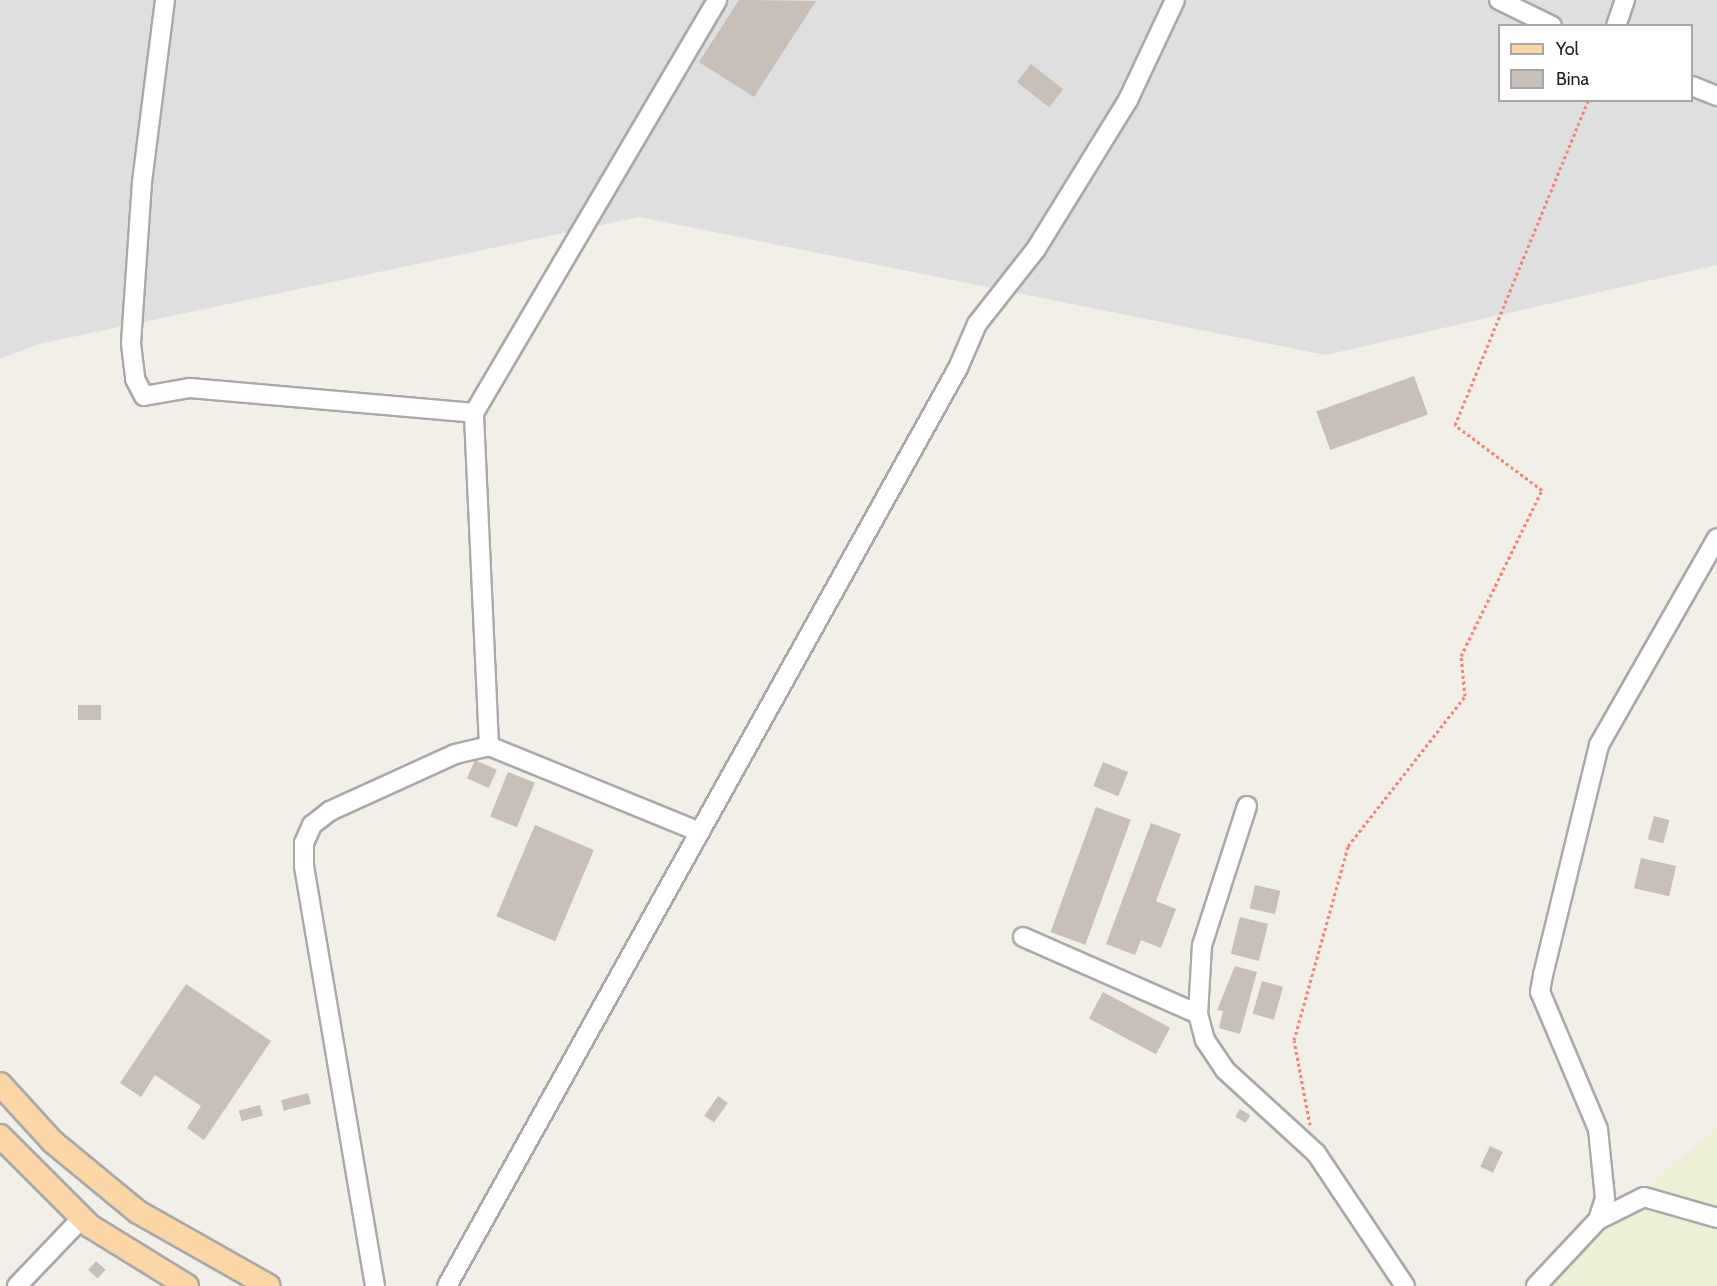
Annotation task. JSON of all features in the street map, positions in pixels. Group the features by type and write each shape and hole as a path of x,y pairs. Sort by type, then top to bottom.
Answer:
{"main road":[{"path":"0,1084 53,1142 138,1212 270,1286"},
{"path":"0,1136 82,1218 187,1286"}],"street":[{"path":"165,0 142,182 131,344 135,379 144,396 190,387 474,413"},
{"path":"489,746 474,413 717,0"},
{"path":"447,1286 958,368 976,324 1036,249 1128,100 1175,0"},
{"path":"1499,0 1548,24"},
{"path":"1617,24 1625,0"},
{"path":"1693,86 1717,96"},
{"path":"1598,1220 1605,1198 1598,1129 1540,992 1551,927 1599,745 1717,538"},
{"path":"375,1286 304,843 312,825 330,811 455,754 489,746 700,832"},
{"path":"1247,806 1202,945 1198,1014 1206,1040 1225,1070 1306,1143 1390,1257 1406,1286"},
{"path":"1023,937 1198,1014"},
{"path":"1536,1286 1598,1220 1644,1197 1717,1218"},
{"path":"17,1286 82,1218"}],"path":[{"path":"1306,1143 1312,1115 1294,1040 1348,846 1465,696 1461,656 1542,490 1455,425 1587,102"}],"shaded area":[{"path":"0,0 1717,0 1717,265 1326,355 639,217 39,344 0,359"}],"green space":[{"path":"1717,1126 1717,1286 1536,1286"}],"building":[{"path":"739,0 816,1 754,97 699,62"},
{"path":"1031,64 1063,89 1049,107 1017,82"},
{"path":"1414,376 1428,415 1330,450 1316,412"},
{"path":"78,705 101,705 101,720 78,720"},
{"path":"475,760 497,770 489,788 467,778"},
{"path":"1103,762 1128,772 1118,796 1093,786"},
{"path":"508,772 535,783 517,827 490,817"},
{"path":"1096,807 1131,820 1085,945 1051,932"},
{"path":"1654,816 1669,820 1663,843 1648,839"},
{"path":"1151,823 1181,834 1156,901 1176,909 1161,948 1141,940 1135,955 1106,944"},
{"path":"535,825 594,850 555,941 496,916"},
{"path":"1641,858 1676,866 1669,896 1634,888"},
{"path":"1255,885 1280,891 1275,914 1250,908"},
{"path":"1240,917 1268,924 1259,961 1231,954"},
{"path":"1235,966 1257,972 1240,1034 1219,1028 1223,1011 1217,1010"},
{"path":"1262,981 1283,987 1274,1020 1253,1014"},
{"path":"186,984 271,1041 204,1140 187,1128 201,1106 155,1075 141,1097 120,1083"},
{"path":"1103,992 1170,1028 1156,1054 1089,1018"},
{"path":"308,1093 311,1104 284,1111 281,1100"},
{"path":"718,1096 728,1103 714,1123 704,1116"},
{"path":"260,1105 263,1116 242,1121 239,1111"},
{"path":"1240,1109 1250,1115 1246,1123 1235,1117"},
{"path":"1490,1146 1503,1152 1493,1173 1480,1167"},
{"path":"96,1261 106,1270 98,1279 88,1270"}]}
